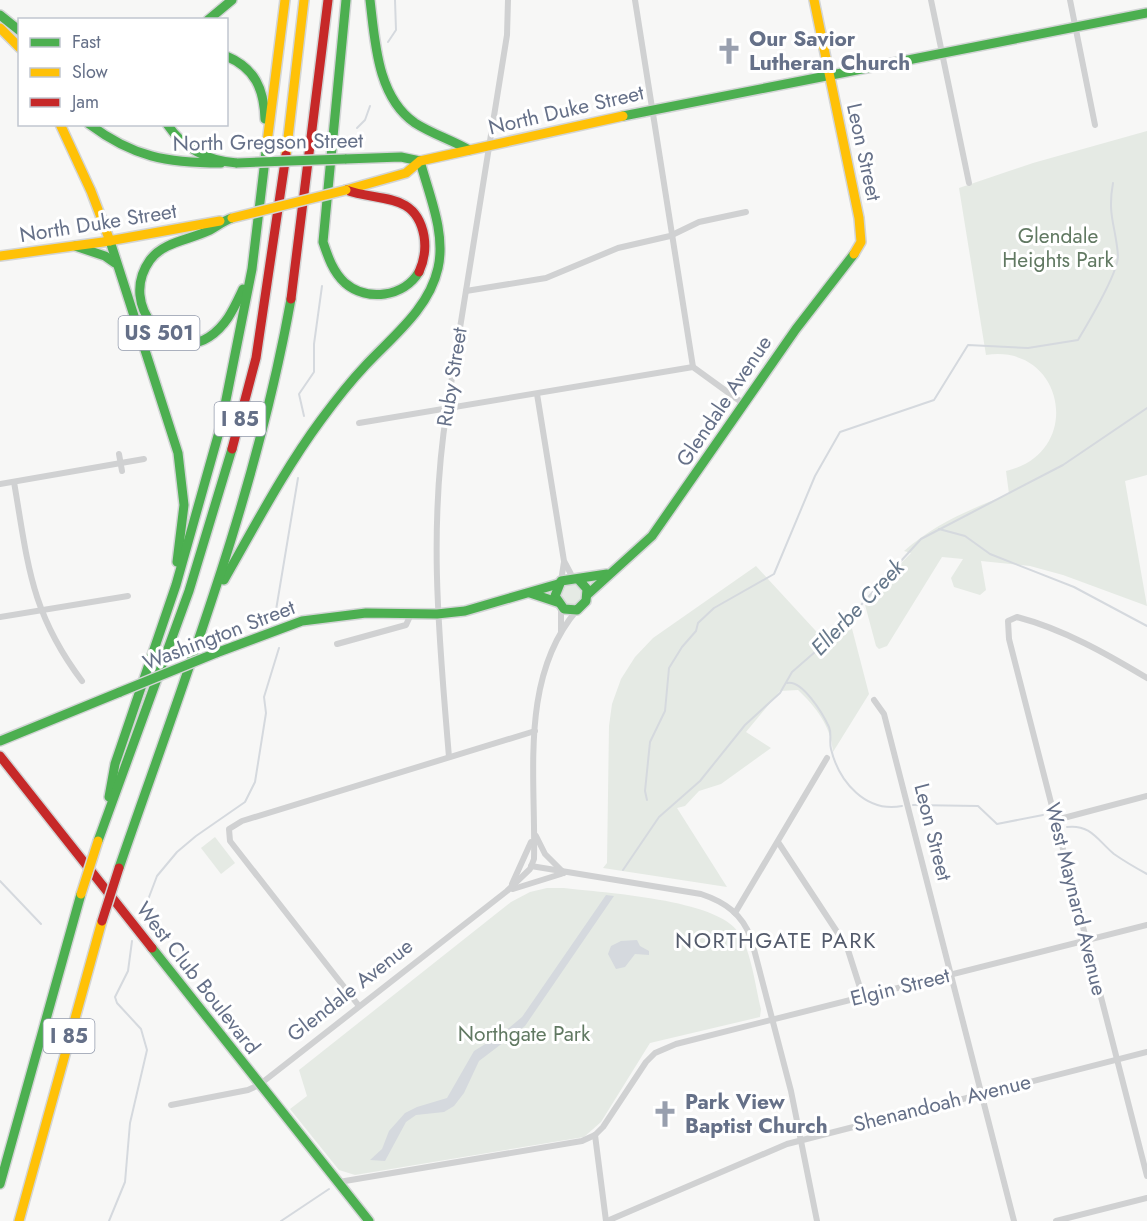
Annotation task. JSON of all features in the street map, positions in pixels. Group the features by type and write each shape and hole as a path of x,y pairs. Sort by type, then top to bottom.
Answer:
{"main road":[{"path":"210,18 232,0"},
{"name":"US 501","path":"220,221 210,231 168,246 146,266 139,285 140,304 148,323 161,335 180,342 194,343 208,339 226,326 239,300 254,242 285,0"},
{"name":"I 85","path":"0,1184 81,894 104,821 189,591 221,490 256,358 281,199 304,0"},
{"name":"I 85","path":"19,1221 102,921 214,596 274,385 295,268 327,0"},
{"path":"346,0 323,242 325,254 335,275 357,292 379,296 402,288 415,277 424,260 426,246 421,225 410,210 396,200 379,196 357,195 346,190"},
{"path":"370,0 382,68 395,102 411,120 469,150"},
{"name":"Leon Street","path":"814,0 859,218 861,242"},
{"name":"North Duke Street","path":"0,256 110,241 220,221 406,173 420,161 651,109 1147,13"},
{"path":"0,15 18,29"},
{"path":"0,28 18,46"},
{"path":"228,57 239,60 256,77 263,94 268,132"},
{"path":"61,126 88,183 110,241 178,453 184,505 171,593 115,764 104,821"},
{"name":"North Gregson Street","path":"92,126 124,148 150,159 177,163 401,157 420,161"},
{"path":"169,126 181,142 225,163"},
{"path":"214,596 295,456 329,410 416,311 432,287 438,268 440,247 420,161"},
{"path":"171,593 176,585 220,425 249,289 254,242"},
{"name":"Glendale Avenue","path":"587,595 609,573 632,557 652,536 861,242"},
{"path":"75,246 83,250 99,252 115,262"},
{"name":"Glendale Avenue","path":"576,579 609,573"},
{"path":"530,593 559,605 577,610 584,605 587,595 585,586 576,579 560,583 555,592 559,605"},
{"name":"Washington Street","path":"0,741 216,653 302,621 349,614 437,614 465,611 560,583"},
{"name":"West Club Boulevard","path":"0,756 369,1221"}],"street":[{"name":"Ruby Street","path":"449,757 437,614 436,525 447,409 507,35 508,0"},
{"path":"635,0 670,236 693,368"},
{"path":"932,0 969,183"},
{"path":"1070,0 1095,125"},
{"path":"466,291 546,278 618,248 670,236 699,222 746,212"},
{"path":"359,423 693,368 744,404"},
{"path":"537,394 564,561 560,583"},
{"path":"119,454 122,471"},
{"path":"0,484 144,459"},
{"path":"14,482 32,582 40,610 59,651 82,681"},
{"path":"564,561 576,579"},
{"path":"0,617 128,596"},
{"name":"Glendale Avenue","path":"559,605 561,632"},
{"name":"Glendale Avenue","path":"171,1105 248,1090 260,1085 507,891 531,866 534,833 535,731 541,683 561,632 577,610"},
{"path":"337,644 406,625 411,614"},
{"name":"West Maynard Avenue","path":"1147,678 1110,656 1053,629 1017,617 1008,621 1009,639 1147,1176"},
{"name":"Leon Street","path":"874,700 884,714 1014,1221"},
{"path":"359,1006 230,841 228,829 242,821 535,731"},
{"path":"735,913 827,758"},
{"path":"1056,820 1147,796"},
{"path":"534,833 545,854 564,873"},
{"name":"Glendale Avenue","path":"507,891 526,859 534,833"},
{"path":"778,842 847,947 864,997"},
{"path":"531,866 701,894 723,903 735,913 751,938 801,1140 817,1221"},
{"name":"Glendale Avenue","path":"507,891 564,873"},
{"name":"Elgin Street","path":"595,1135 607,1122 638,1071 655,1053 676,1044 1147,925"},
{"name":"Shenandoah Avenue","path":"607,1221 801,1140 1147,1052"},
{"path":"339,1182 573,1143 595,1135 607,1221"},
{"path":"1056,1221 1147,1198"}],"green space":[{"name":"Glendale Heights Park","path":"1147,131 1147,475 1125,481 1147,606 1063,575 1030,566 981,561 986,590 980,595 954,587 951,578 963,559 942,557 887,646 879,649 876,646 864,601 911,553 904,551 916,541 954,518 1009,494 1006,471 1031,460 1047,444 1055,423 1055,402 1048,382 1034,366 1013,356 986,355 959,188 1033,163"},
{"name":"Northgate Park","path":"756,566 826,642 849,617 869,694 833,752 826,725 811,703 798,690 780,691 746,732 771,748 721,784 699,791 685,806 677,808 727,887 603,868 607,863 609,726 612,704 621,679 635,657 653,638"},
{"path":"566,581 580,584 585,596 576,607 563,606 558,591"},
{"path":"215,837 235,863 221,874 201,848"},
{"name":"Northgate Park","path":"547,888 631,895 659,900 708,912 727,922 739,933 747,950 761,1009 760,1017 650,1043 601,1122 584,1137 355,1175 339,1170 290,1109 307,1096 299,1070 511,902 530,892"}],"shaded area":[{"path":"606,895 614,896 525,1026 479,1061 464,1093 454,1106 444,1112 416,1115 406,1122 385,1161 370,1160 382,1149 389,1131 405,1113 447,1098 474,1051 503,1033 522,1017"},
{"path":"637,940 640,946 649,951 649,955 635,954 625,967 616,969 608,954 611,946 621,941"}],"waterway":[{"path":"388,42 396,30 395,0"},
{"path":"357,128 365,120 370,106"},
{"path":"647,800 645,791 650,742 665,711 669,668 682,647 696,631 698,623 714,608 774,574 815,476 840,432 934,400 968,345 1028,348 1078,340 1102,298 1117,264 1117,246 1111,213 1113,183"},
{"path":"304,416 299,394 314,372 314,344 322,286"},
{"name":"Ellerbe Creek","path":"623,870 659,817 700,781 745,725 780,693 792,672 831,638 921,539 1063,465 1147,408"},
{"path":"276,610 298,478"},
{"path":"939,529 965,536 990,554 1074,587 1147,626"},
{"path":"143,913 157,876 177,852 245,802 255,782 266,713 264,697 279,648"},
{"path":"787,683 799,686 822,714 830,730 830,746 835,761 847,783 866,800 877,805 902,806"},
{"path":"913,805 978,806 997,824 1043,815"},
{"path":"1067,827 1082,828 1094,834 1114,854 1147,874"},
{"path":"0,881 41,924"},
{"path":"109,1221 125,1182 130,1123 147,1050 141,1029 117,1003 115,997 128,971 132,941"},
{"name":"Ellerbe Creek","path":"281,1221 329,1189"}],"traffic: fast":[{"path":"210,18 232,0"},
{"path":"346,0 323,242 331,264 341,279 364,293 385,294 395,291 404,287 419,272"},
{"path":"370,0 376,50 385,83 393,99 402,112 415,123 469,150"},
{"path":"623,116 1147,13"},
{"path":"0,15 18,29"},
{"path":"228,57 244,67 256,81 263,98 265,119"},
{"path":"92,126 121,144 151,156 184,162 221,163"},
{"path":"168,126 181,140 197,152 226,162 237,163"},
{"path":"109,797 115,764 176,585 221,425 252,269 267,143"},
{"path":"345,159 401,157 420,161"},
{"path":"237,163 345,159"},
{"path":"224,580 307,439 353,379 408,322 427,297 438,268 440,241 420,161"},
{"path":"232,218 208,231 169,245 155,254 142,278 140,295 144,311 153,325 165,336 179,342 194,343 209,337 221,327 243,289"},
{"path":"110,241 178,453 184,505 177,562"},
{"path":"75,246 105,256 115,263"},
{"path":"587,595 652,536 796,329 854,254"},
{"path":"119,868 193,657 238,516 276,372 291,299"},
{"path":"98,841 189,591 232,449"},
{"path":"579,580 587,589 586,601 577,610 564,609 555,596 561,581 607,574"},
{"path":"216,653 302,621 366,613 437,614 465,611 558,584"},
{"path":"530,593 557,602"},
{"path":"120,692 216,653"},
{"path":"0,741 120,692"},
{"path":"0,1184 81,894"},
{"path":"152,948 369,1221"}],"traffic: slow":[{"path":"267,143 285,0"},
{"path":"286,155 304,0"},
{"path":"814,0 859,218 861,242 854,254"},
{"path":"0,28 18,46"},
{"path":"346,190 406,173 420,161 623,116"},
{"path":"61,126 91,191 110,241"},
{"path":"232,218 346,190"},
{"path":"0,256 103,242 220,221"},
{"path":"81,894 98,841"},
{"path":"19,1221 102,921"}],"traffic: jam":[{"path":"291,299 328,0"},
{"path":"232,449 256,358 286,155"},
{"path":"346,190 394,201 413,212 420,222 425,241 419,272"},
{"path":"0,756 152,948"},
{"path":"102,921 119,868"}],"place":[{"name":"Our Savior Lutheran Church","path":"729,51"},
{"name":"Park View Baptist Church","path":"665,1114"}],"district":[{"name":"NORTHGATE PARK","path":"776,940"}]}
